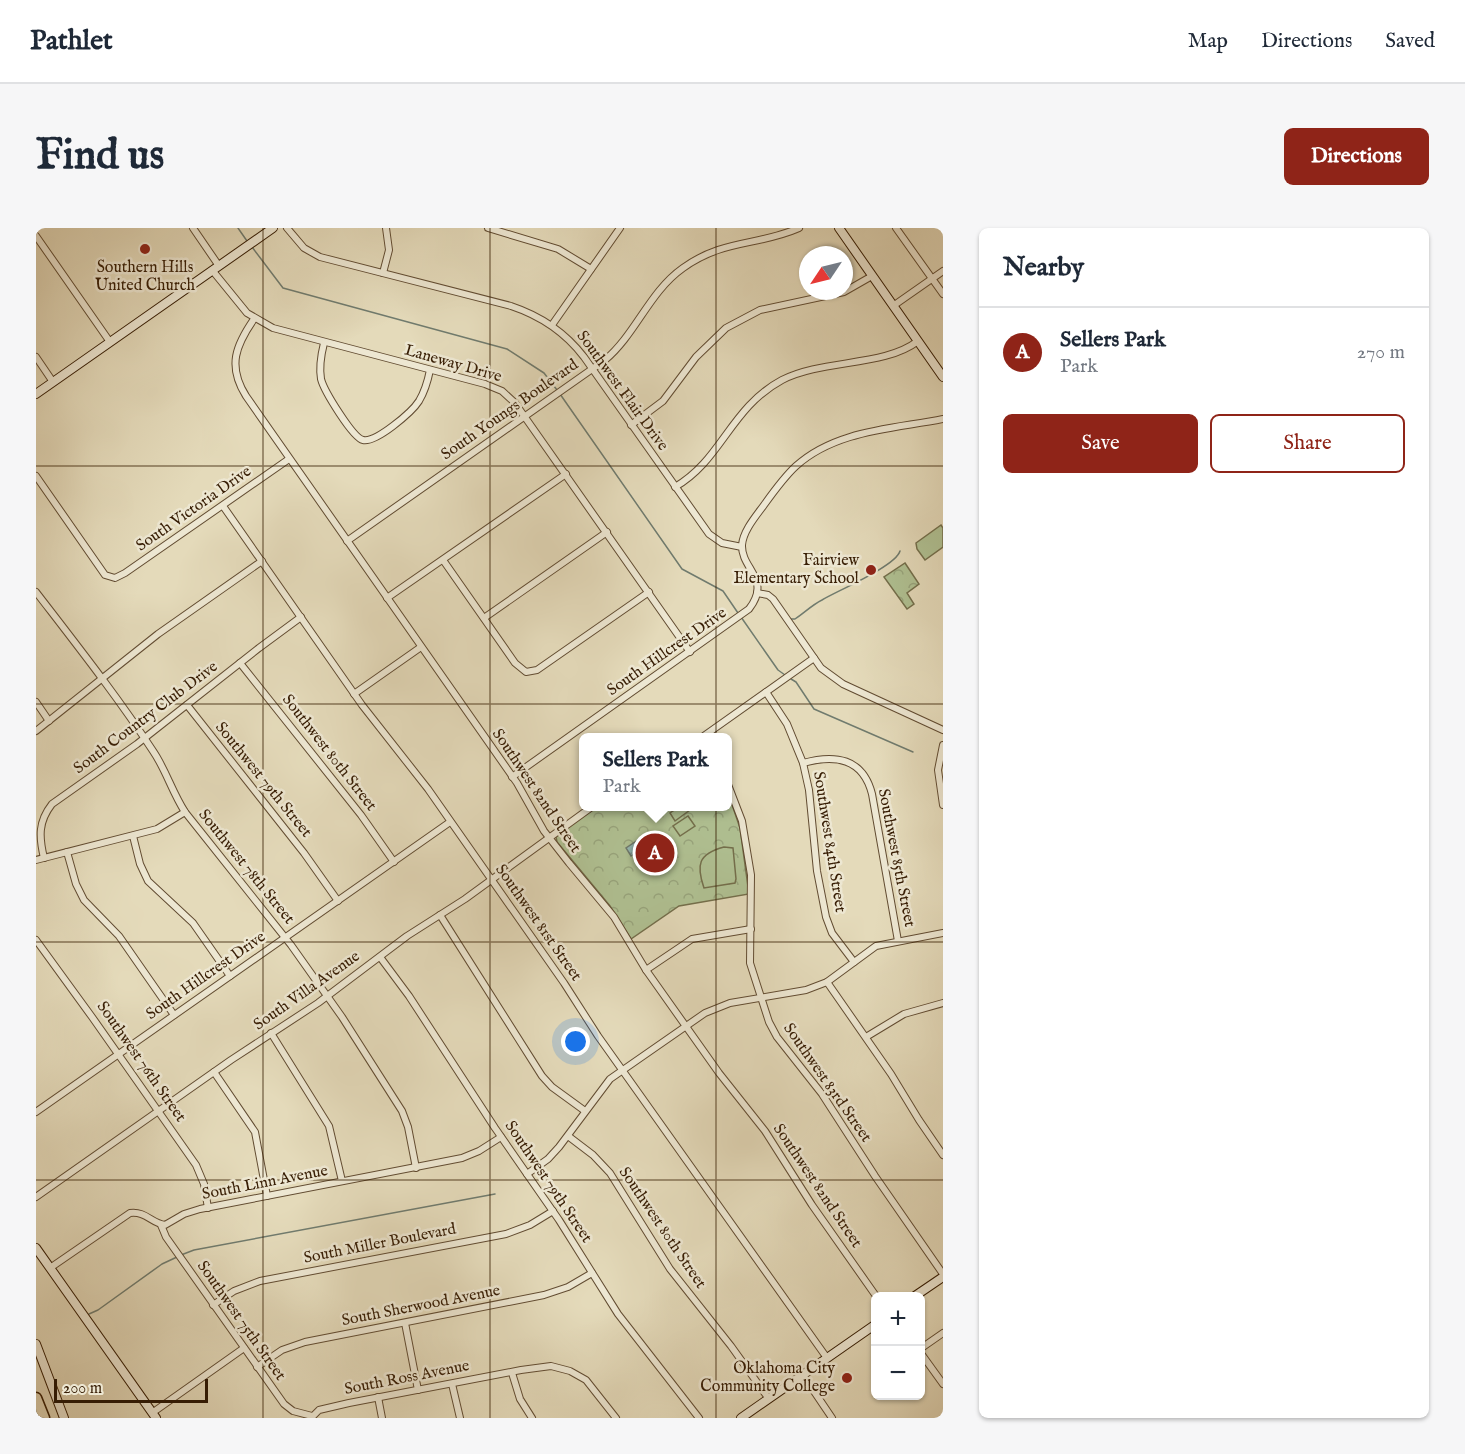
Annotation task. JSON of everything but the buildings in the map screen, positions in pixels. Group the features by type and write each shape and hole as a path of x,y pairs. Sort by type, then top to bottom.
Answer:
{"highway":[{"path":"36,1398 44,1418"}],"main road":[{"path":"36,394 273,228"},
{"path":"838,228 943,377"},
{"path":"36,1248 154,1415"},
{"path":"921,1292 943,1276"},
{"path":"741,1418 871,1327"},
{"path":"36,1344 64,1418"}],"street":[{"path":"193,228 216,268"},
{"name":"Southwest Flair Drive","path":"287,228 299,244 312,253 512,306 552,325 572,342 713,538 722,543 742,547"},
{"path":"383,273 389,250 386,228"},
{"path":"488,228 558,249 591,269"},
{"path":"552,325 620,228"},
{"name":"South Youngs Boulevard","path":"347,541 563,390 616,350 656,294 683,267 722,247 779,236 799,228"},
{"path":"896,228 943,294"},
{"path":"36,236 110,342"},
{"name":"Laneway Drive","path":"216,268 235,301 254,319 284,332 497,388 512,399 690,652"},
{"path":"893,306 943,271"},
{"path":"632,425 663,401 696,357 726,328 760,310 844,292 872,276"},
{"name":"Southwest 82nd Street","path":"254,319 237,348 235,366 237,378 246,396 512,777 550,838 614,917 646,970 685,1026 765,1131 812,1205 873,1292"},
{"path":"675,487 701,468 742,412 770,387 805,371 893,354 908,349 918,341"},
{"path":"324,343 320,367 324,387 353,432 362,440 376,437 414,408 423,394 430,370"},
{"path":"36,357 53,382"},
{"path":"943,419 851,436 813,454 794,468 778,486 752,523 742,547 755,574 757,593 768,595 773,600 821,668 843,684 943,730"},
{"name":"South Victoria Drive","path":"36,476 105,575 113,578 126,573 289,459"},
{"path":"387,598 566,474"},
{"name":"Southwest 81st Street","path":"223,506 354,694 421,780 492,880 622,1070 827,1358"},
{"path":"484,618 607,532"},
{"path":"443,560 518,667 529,672 540,668 649,592"},
{"path":"36,731 169,626 262,561"},
{"name":"Southwest 78th Street","path":"36,592 103,679 144,738 158,759 185,812 285,937 327,996 402,1111 408,1127 416,1168"},
{"name":"South Hillcrest Drive","path":"512,777 737,619 747,611 757,593"},
{"name":"South Country Club Drive","path":"44,858 40,828 52,804 144,738 301,618"},
{"path":"354,694 421,647"},
{"path":"707,733 814,658"},
{"name":"Southwest 80th Street","path":"240,663 356,808 394,862"},
{"name":"Southwest 84th Street","path":"766,692 788,724 803,763 809,790 824,912 832,933 854,962"},
{"path":"36,702 49,721"},
{"name":"Southwest 79th Street","path":"187,705 304,853 338,901"},
{"path":"943,745 938,767 943,805"},
{"name":"Southwest 85th Street","path":"803,763 825,758 843,760 857,768 868,781 898,941"},
{"name":"Southwest 83rd Street","path":"732,796 744,829 752,884 750,963 769,1022 777,1037 827,1101 943,1276"},
{"name":"South Villa Avenue","path":"36,1197 327,996 407,936 492,880 587,811"},
{"path":"36,860 162,827 185,812"},
{"name":"South Hillcrest Drive","path":"36,1112 450,822"},
{"path":"133,836 140,864 148,881 193,923 230,976"},
{"path":"67,852 76,884 84,900 119,936 174,1015"},
{"path":"440,915 545,1080 585,1111"},
{"path":"646,970 692,939 751,929"},
{"path":"527,1174 551,1156 607,1082 705,1013 719,1007 798,992 827,982 876,946 943,933"},
{"name":"Southwest 76th Street","path":"37,944 119,1054 199,1170 208,1208"},
{"name":"Southwest 79th Street","path":"380,957 410,996 501,1137 553,1211 618,1314 699,1418"},
{"path":"827,982 943,1155"},
{"path":"866,1037 904,1014 943,1003"},
{"path":"272,1033 329,1126 342,1181"},
{"path":"214,1072 255,1131 267,1196"},
{"name":"Southwest 80th Street","path":"568,1136 593,1155 610,1173 670,1269 769,1399"},
{"name":"South Linn Avenue","path":"162,1225 189,1212 467,1157 501,1137"},
{"name":"South Miller Boulevard","path":"213,1305 234,1291 260,1281 506,1234 530,1225 553,1211"},
{"path":"50,1268 130,1213 145,1215 162,1225"},
{"name":"Southwest 75th Street","path":"162,1225 164,1235 183,1263 286,1407 296,1412 307,1413 311,1417"},
{"name":"South Sherwood Avenue","path":"257,1366 282,1350 305,1342 544,1296 568,1287 592,1273"},
{"path":"405,1323 418,1390"},
{"path":"925,1348 943,1334"},
{"path":"154,1415 244,1348"},
{"path":"925,1357 943,1384"},
{"path":"532,1418 520,1399 512,1373 542,1367 558,1367 570,1371 592,1386 616,1418"},
{"name":"South Ross Avenue","path":"311,1417 319,1410 378,1397 512,1373"},
{"path":"803,1375 832,1418"},
{"path":"452,1384 460,1418"},
{"path":"378,1397 382,1418"}],"green space":[{"path":"941,525 943,547 925,560 917,549 916,543"},
{"path":"905,563 919,584 907,593 914,604 907,609 884,577"},
{"path":"732,805 740,828 749,894 679,906 631,939 610,906 557,842 556,837 591,811 732,811"},
{"path":"673,811 689,811 675,821 670,813"},
{"path":"688,816 695,826 680,836 673,826"},
{"path":"724,847 733,848 735,883 704,888 700,873 701,862 709,853"}],"water":[{"path":"641,838 646,845 631,856 626,848"}],"waterway":[{"path":"238,228 247,241"},
{"path":"252,247 283,288 507,349 544,373 557,390"},
{"path":"560,394 682,569 723,591 738,613"},
{"path":"790,619 795,619 818,602 878,571 900,551"},
{"path":"741,617 778,670 785,675"},
{"path":"791,679 796,682 814,709 913,752"},
{"path":"181,1255 194,1250 495,1194"},
{"path":"89,1314 162,1264 177,1257"}],"place":[{"name":"Southern Hills United Church","path":"145,249"},
{"name":"Fairview Elementary School","path":"871,570"},
{"name":"Sellers Park","path":"655,853"},
{"name":"Oklahoma City Community College","path":"847,1378"}]}
